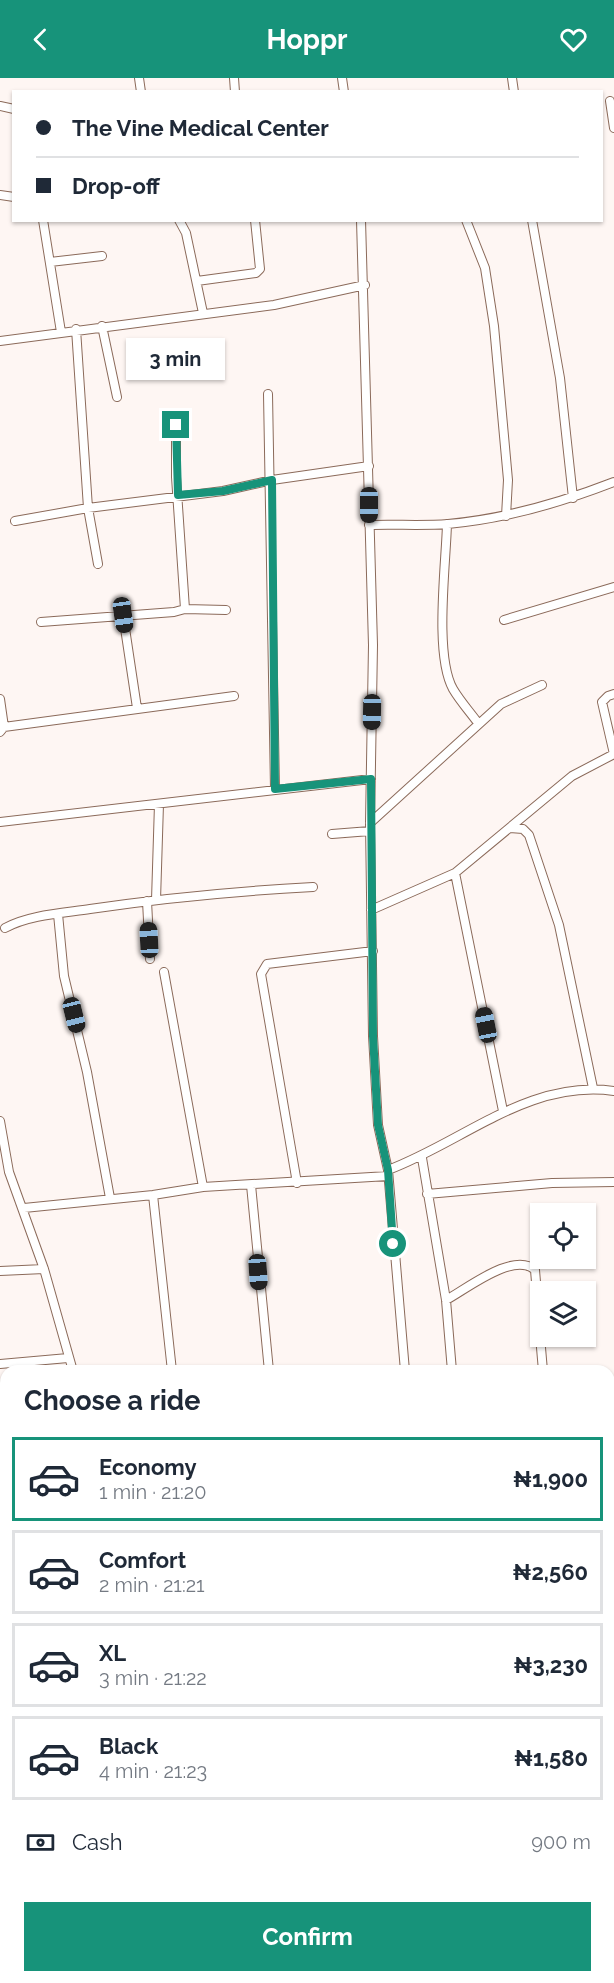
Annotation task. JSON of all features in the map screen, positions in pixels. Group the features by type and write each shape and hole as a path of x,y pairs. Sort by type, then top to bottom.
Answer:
{"street":[{"path":"608,102 614,128"},
{"path":"43,222 61,332"},
{"path":"180,222 186,232 203,313"},
{"path":"197,281 256,273 260,269 255,222"},
{"path":"361,222 365,285 373,645 370,827 378,1125 388,1173 404,1365"},
{"path":"467,222 485,268 494,326 508,480 506,516"},
{"path":"532,222 560,378 573,498"},
{"path":"50,262 102,256"},
{"path":"0,341 274,305 365,285"},
{"path":"102,326 117,397"},
{"path":"76,330 88,508 98,564"},
{"path":"268,394 272,480 275,789"},
{"path":"176,425 184,609"},
{"path":"15,521 178,495 223,491 272,480 369,466"},
{"path":"369,525 447,524 506,516 573,498 614,482"},
{"path":"447,524 443,644 446,666 453,688 478,723"},
{"path":"504,621 614,587"},
{"path":"41,622 174,612 184,609 226,610"},
{"path":"123,615 137,708"},
{"path":"332,834 370,827 478,723 501,704 542,685"},
{"path":"371,910 455,873 572,776 614,754 602,702 614,694"},
{"path":"0,699 2,729 234,696"},
{"path":"0,822 371,779"},
{"path":"156,900 159,804"},
{"path":"508,828 523,829 529,835 551,895 593,1088"},
{"path":"455,873 503,1111"},
{"path":"5,928 58,914 147,901 239,891 313,887"},
{"path":"147,901 150,959"},
{"path":"58,914 64,976 87,1072 110,1198"},
{"path":"297,1183 261,974 267,964 373,951"},
{"path":"164,972 203,1187"},
{"path":"24,1208 153,1195 203,1187 297,1183 388,1173 422,1158 503,1111 549,1094 593,1088 614,1091"},
{"path":"0,1121 9,1172 24,1208 44,1269 71,1365"},
{"path":"422,1158 446,1300 451,1365"},
{"path":"427,1194 552,1183 614,1182"},
{"path":"251,1185 268,1365"},
{"path":"153,1195 171,1365"},
{"path":"446,1300 494,1272 523,1263 535,1270 536,1281"},
{"path":"0,1271 44,1269"},
{"path":"541,1347 542,1365"},
{"path":"0,1364 68,1358"}],"route":[{"path":"176,425 178,495 223,491 272,480 275,789 371,779 373,1036 378,1125 388,1170 393,1244"}]}
